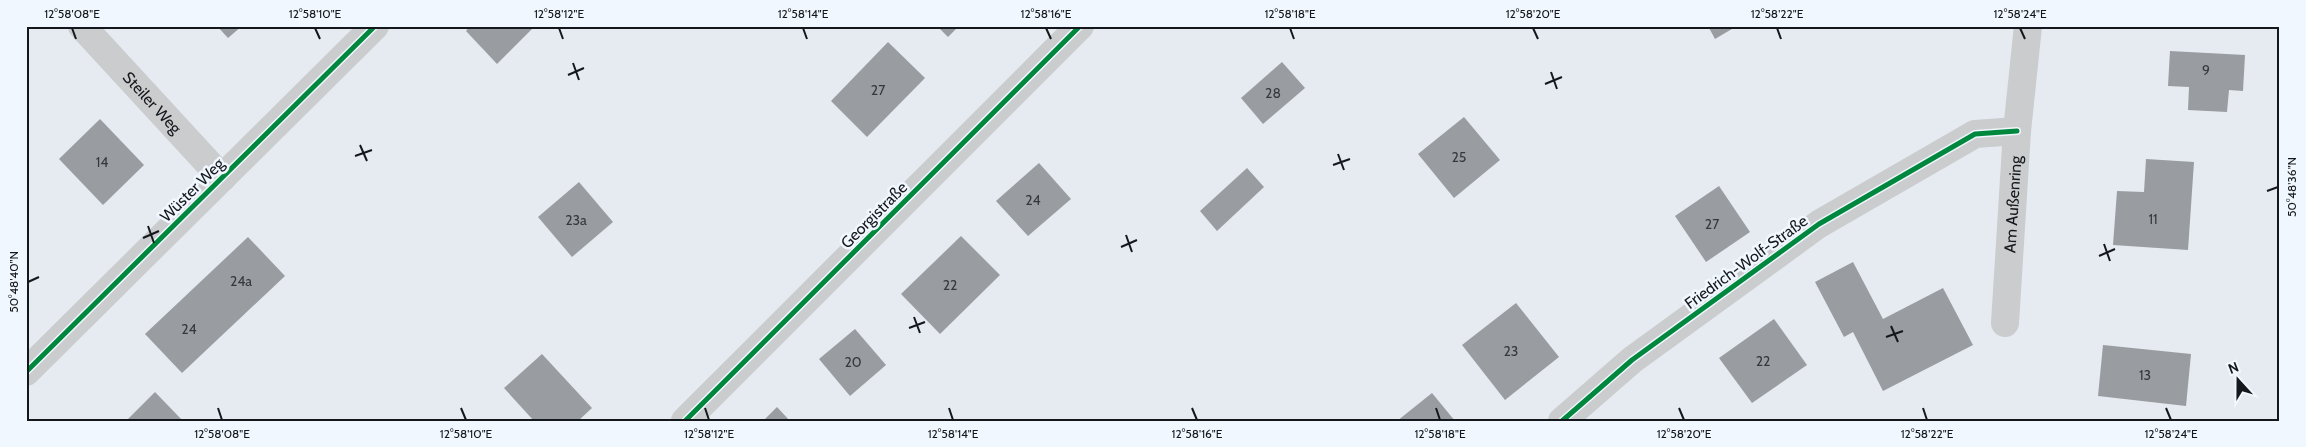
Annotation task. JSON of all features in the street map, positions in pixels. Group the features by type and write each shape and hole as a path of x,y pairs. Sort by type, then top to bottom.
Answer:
{"street":[{"name":"Steiler Weg","path":"82,26 222,178"},
{"name":"Wüster Weg","path":"26,372 375,26"},
{"name":"Georgistraße","path":"685,421 1080,26"},
{"name":"Am Außenring","path":"2005,324 2017,130 2028,26"},
{"name":"Friedrich-Wolf-Straße","path":"1562,421 1632,360 1819,224 1975,134 2017,130"}],"building":[{"path":"217,26 242,26 228,38"},
{"path":"470,26 535,26 497,64 466,31"},
{"path":"937,26 959,26 948,37"},
{"path":"1708,26 1737,26 1715,39"},
{"path":"888,42 925,78 867,137 831,101"},
{"path":"2170,51 2245,55 2243,91 2229,90 2227,112 2188,110 2189,87 2168,86"},
{"path":"1282,62 1305,88 1263,124 1241,98"},
{"path":"1464,117 1500,160 1454,198 1418,154"},
{"path":"100,119 144,165 103,205 59,159"},
{"path":"2146,159 2194,162 2188,250 2113,245 2117,191 2144,192"},
{"path":"1039,163 1071,199 1028,236 996,201"},
{"path":"1247,168 1264,187 1217,231 1200,211"},
{"path":"579,182 613,222 572,257 538,217"},
{"path":"1719,186 1750,232 1706,262 1675,216"},
{"path":"961,236 1000,275 940,334 901,294"},
{"path":"248,237 285,276 182,373 145,334"},
{"path":"1853,262 1883,319 1943,288 1973,345 1883,391 1853,332 1844,337 1815,282"},
{"path":"1516,303 1559,357 1505,400 1462,345"},
{"path":"1774,319 1807,365 1752,403 1719,358"},
{"path":"855,329 886,365 850,396 819,359"},
{"path":"2103,345 2191,354 2186,406 2098,396"},
{"path":"542,354 592,408 578,421 534,421 504,388"},
{"path":"155,392 183,421 126,421"},
{"path":"1432,393 1455,421 1397,421"},
{"path":"777,407 790,421 763,421"}],"cycle path":[{"path":"26,372 375,26"},
{"path":"685,421 1080,26"},
{"path":"1562,421 1632,360 1819,224 1975,134 2017,131"}]}
